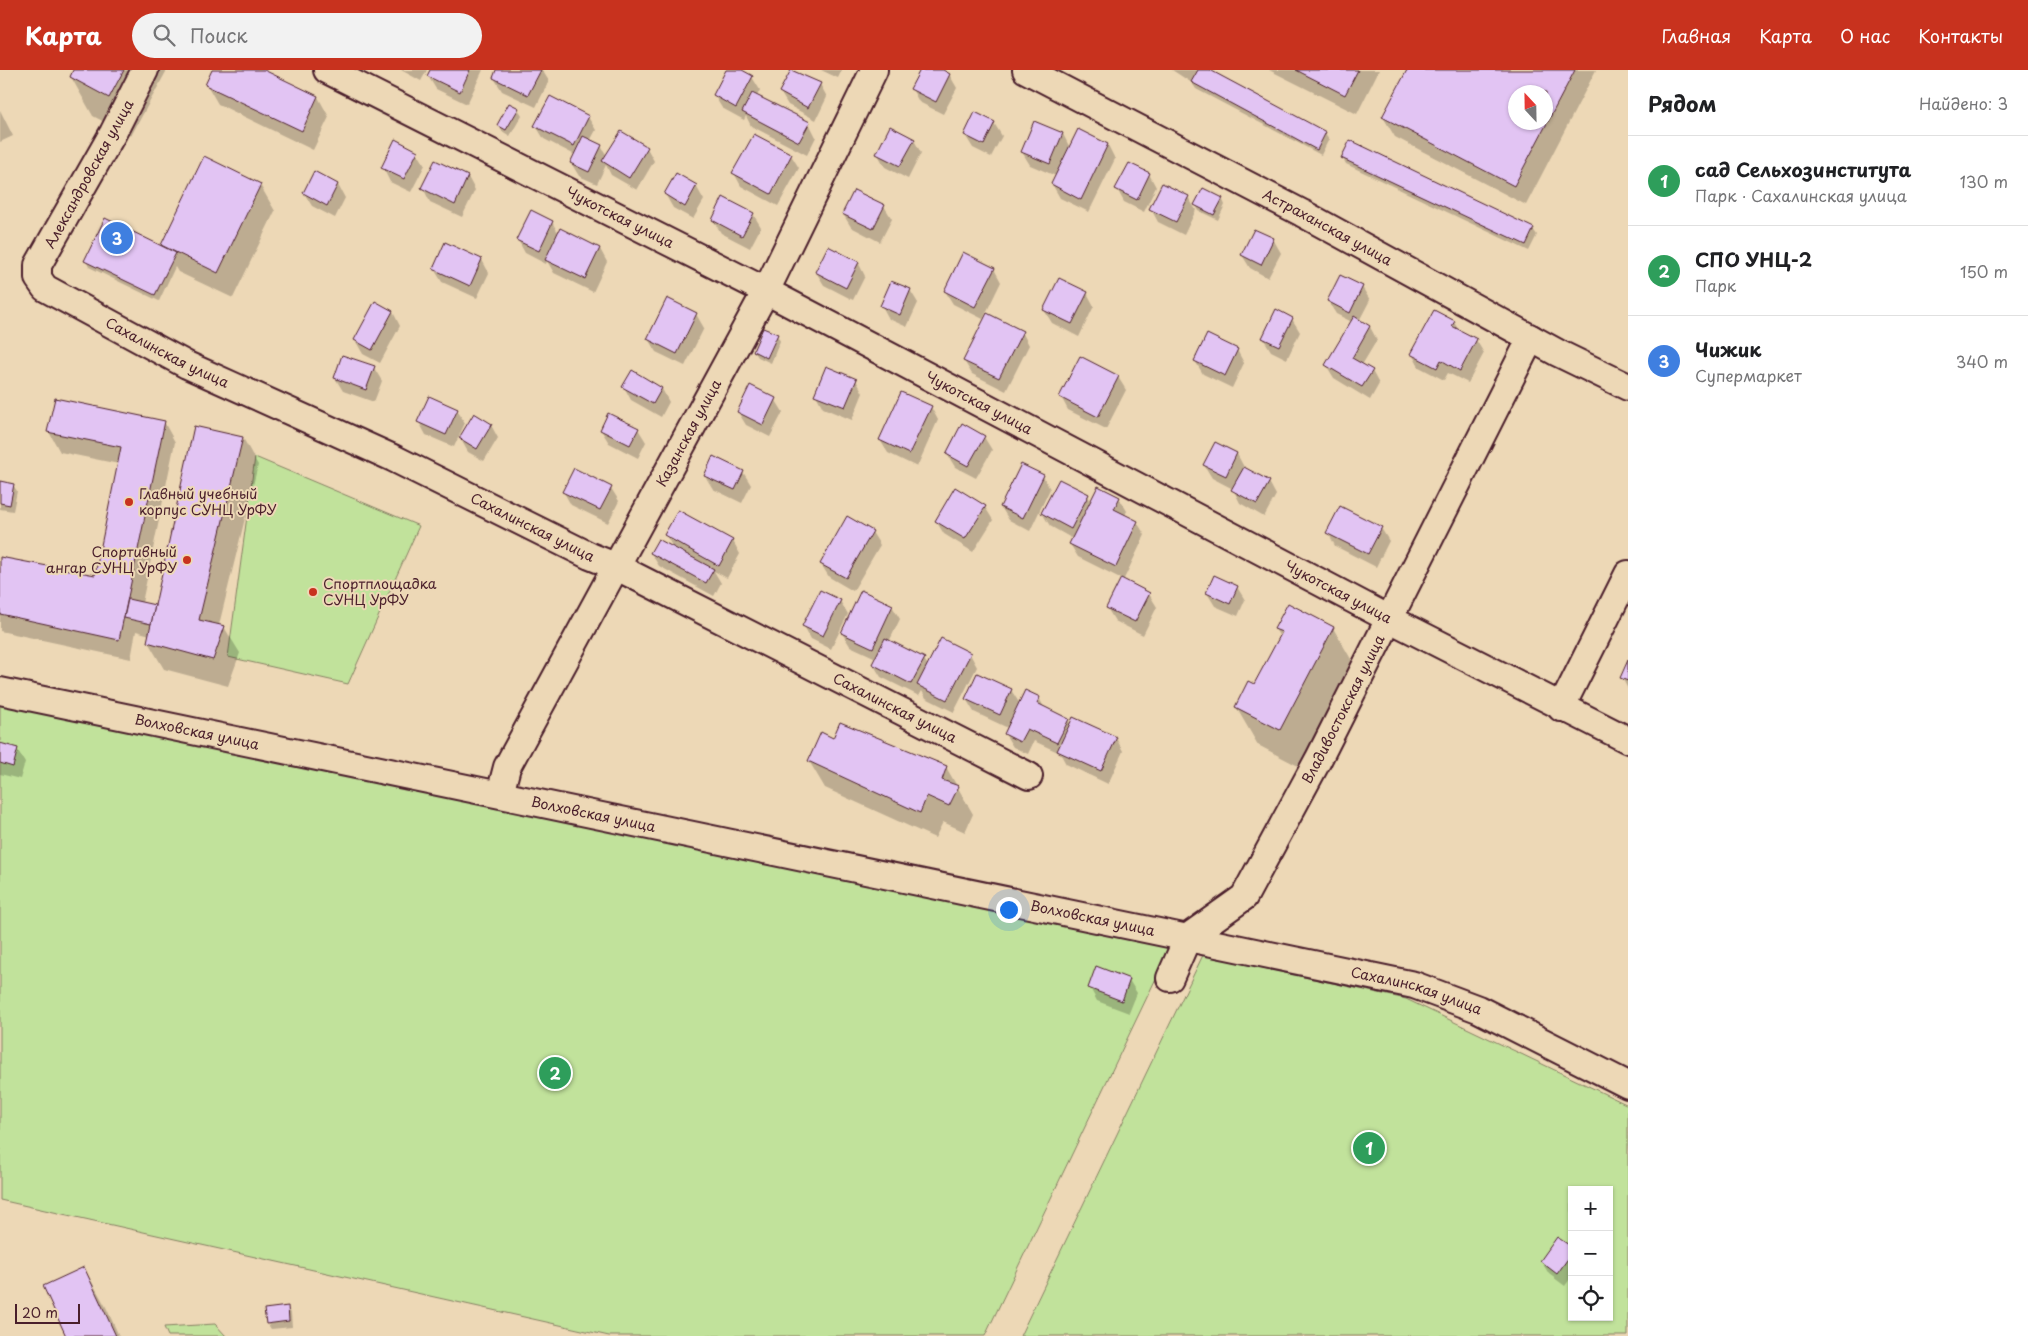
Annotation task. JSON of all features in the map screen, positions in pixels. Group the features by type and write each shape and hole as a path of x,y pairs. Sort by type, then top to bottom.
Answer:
{"street":[{"name":"Александровская улица","path":"38,278 38,265 113,134 144,70"},
{"name":"Чукотская улица","path":"327,70 766,291 1388,618 1561,708 1628,740"},
{"name":"Казанская улица","path":"500,794 507,767 766,291 874,70"},
{"name":"Астраханская улица","path":"1026,70 1302,213 1531,338 1628,387"},
{"name":"Сахалинская улица","path":"38,278 45,288 187,365 393,458 590,556 615,566 1029,776"},
{"name":"Владивостокская улица","path":"1188,937 1244,897 1318,760 1531,338"},
{"path":"1561,708 1628,574"},
{"name":"Волховская улица","path":"0,691 1188,937"},
{"name":"Сахалинская улица","path":"1188,937 1414,985 1478,1009 1628,1085"},
{"path":"1170,978 1188,937"}],"green space":[{"name":"Спортплощадка СУНЦ УрФУ","path":"255,457 419,526 348,684 228,657"},
{"path":"0,704 1171,947 985,1336 609,1336 0,1200"},
{"path":"1203,955 1406,999 1628,1105 1628,1336 1020,1336"},
{"path":"215,1324 226,1336 168,1336 164,1327"}],"building":[{"path":"73,70 124,70 109,98 70,77"},
{"path":"212,70 264,70 318,96 302,131 205,85"},
{"path":"430,70 470,70 460,92 427,76"},
{"path":"496,70 541,70 528,95 493,78"},
{"path":"726,70 742,70 753,76 736,108 713,95"},
{"path":"791,70 821,83 808,108 779,92"},
{"path":"920,70 943,70 950,74 936,102 910,89"},
{"path":"1198,70 1210,70 1326,132 1317,150 1191,82"},
{"path":"1296,70 1358,70 1345,95"},
{"path":"1407,70 1575,70 1553,112 1553,85 1508,85 1508,130 1543,130 1514,186 1382,117"},
{"path":"752,93 810,122 799,142 742,112"},
{"path":"550,96 589,116 574,146 534,126"},
{"path":"509,103 519,108 506,130 497,125"},
{"path":"975,112 995,122 984,145 964,135"},
{"path":"1034,121 1063,133 1050,164 1021,152"},
{"path":"890,126 915,139 900,166 876,154"},
{"path":"1078,129 1108,144 1081,200 1051,184"},
{"path":"621,131 648,147 629,178 602,161"},
{"path":"754,134 792,154 771,194 732,173"},
{"path":"583,136 602,145 589,172 570,163"},
{"path":"395,139 418,151 404,179 381,168"},
{"path":"1350,140 1534,228 1526,245 1341,158"},
{"path":"204,156 261,184 218,273 161,245"},
{"path":"435,160 468,176 455,205 421,188"},
{"path":"1129,163 1150,173 1137,200 1115,189"},
{"path":"314,171 338,184 327,206 303,193"},
{"path":"676,173 697,185 685,207 664,194"},
{"path":"1162,183 1189,196 1176,222 1149,209"},
{"path":"1203,188 1223,198 1214,215 1194,205"},
{"path":"854,190 885,205 873,229 842,214"},
{"path":"723,197 754,213 742,236 712,220"},
{"path":"531,210 553,221 539,251 516,240"},
{"path":"105,218 176,253 155,295 84,261"},
{"path":"560,228 600,248 585,279 545,260"},
{"path":"1254,229 1274,238 1261,265 1241,255"},
{"path":"445,242 482,259 470,286 433,269"},
{"path":"828,246 859,262 846,288 815,272"},
{"path":"963,252 995,268 975,307 944,291"},
{"path":"1340,275 1363,286 1350,313 1327,301"},
{"path":"1059,278 1088,292 1072,324 1043,310"},
{"path":"891,281 911,289 900,315 880,306"},
{"path":"667,298 697,313 677,354 647,339"},
{"path":"375,301 393,311 372,350 354,340"},
{"path":"1276,309 1293,318 1279,346 1262,338"},
{"path":"1434,310 1455,321 1452,326 1477,339 1460,371 1441,360 1437,368 1410,354"},
{"path":"987,313 1023,331 999,378 963,361"},
{"path":"1354,316 1370,326 1352,358 1373,370 1362,387 1325,365"},
{"path":"763,328 778,334 767,358 753,351"},
{"path":"1207,334 1238,349 1225,376 1194,361"},
{"path":"342,355 375,366 366,390 334,378"},
{"path":"1080,356 1119,376 1098,417 1059,397"},
{"path":"826,366 857,379 845,407 814,395"},
{"path":"632,370 662,388 653,404 622,387"},
{"path":"750,385 776,398 763,425 737,412"},
{"path":"901,392 932,406 909,454 879,440"},
{"path":"429,396 458,409 446,435 417,422"},
{"name":"Главный учебный корпус СУНЦ УрФУ","path":"55,398 165,421 119,640 0,614 0,557 95,575 121,447 47,432"},
{"path":"474,413 492,424 477,449 459,438"},
{"path":"608,413 639,428 630,445 600,430"},
{"path":"962,423 985,436 968,466 946,454"},
{"path":"194,426 243,437 199,620 225,626 213,660 147,642"},
{"path":"1215,442 1237,453 1226,476 1203,465"},
{"path":"713,456 744,471 735,490 704,476"},
{"path":"1021,464 1044,475 1023,518 1000,507"},
{"path":"1244,467 1270,481 1257,504 1231,490"},
{"path":"574,468 612,487 600,510 562,492"},
{"path":"1059,479 1089,494 1071,529 1041,513"},
{"path":"0,481 14,484 10,505 0,503"},
{"path":"1098,486 1120,497 1114,509 1138,521 1116,567 1069,544"},
{"path":"955,487 986,506 965,539 935,521"},
{"path":"1340,506 1382,527 1368,554 1326,533"},
{"path":"678,510 733,540 719,566 664,535"},
{"path":"847,516 873,531 846,578 820,564"},
{"path":"658,539 714,569 706,583 650,553"},
{"path":"1214,575 1238,586 1230,604 1206,593"},
{"path":"1121,578 1150,593 1135,622 1106,608"},
{"path":"820,590 841,600 823,636 802,626"},
{"path":"861,590 893,605 873,648 841,633"},
{"path":"128,599 155,605 151,624 124,618"},
{"path":"1288,603 1334,627 1280,730 1235,707 1248,681 1254,684 1282,632 1274,629"},
{"path":"885,638 925,658 911,684 872,664"},
{"path":"941,638 971,653 947,700 917,685"},
{"path":"1628,660 1628,681 1620,678"},
{"path":"977,673 1012,689 1000,715 965,699"},
{"path":"1025,690 1040,697 1037,703 1069,719 1057,743 1027,729 1020,742 1004,734"},
{"path":"1073,717 1117,737 1101,771 1057,751"},
{"path":"840,722 947,766 942,780 959,786 949,806 927,796 920,813 808,761 821,732 833,738"},
{"path":"0,743 18,748 13,767 0,763"},
{"path":"1096,966 1130,979 1122,1001 1088,988"},
{"path":"1557,1237 1568,1244 1568,1259 1557,1274 1540,1261"},
{"path":"84,1267 116,1336 66,1336 43,1286"},
{"path":"288,1306 289,1321 266,1324 264,1309"}],"place":[{"name":"Чижик","path":"117,238"},
{"name":"Главный учебный корпус СУНЦ УрФУ","path":"129,502"},
{"name":"Спортивный ангар СУНЦ УрФУ","path":"187,560"},
{"name":"Спортплощадка СУНЦ УрФУ","path":"313,592"},
{"name":"СПО УНЦ-2","path":"555,1073"},
{"name":"сад Сельхозинститута","path":"1369,1148"}]}
